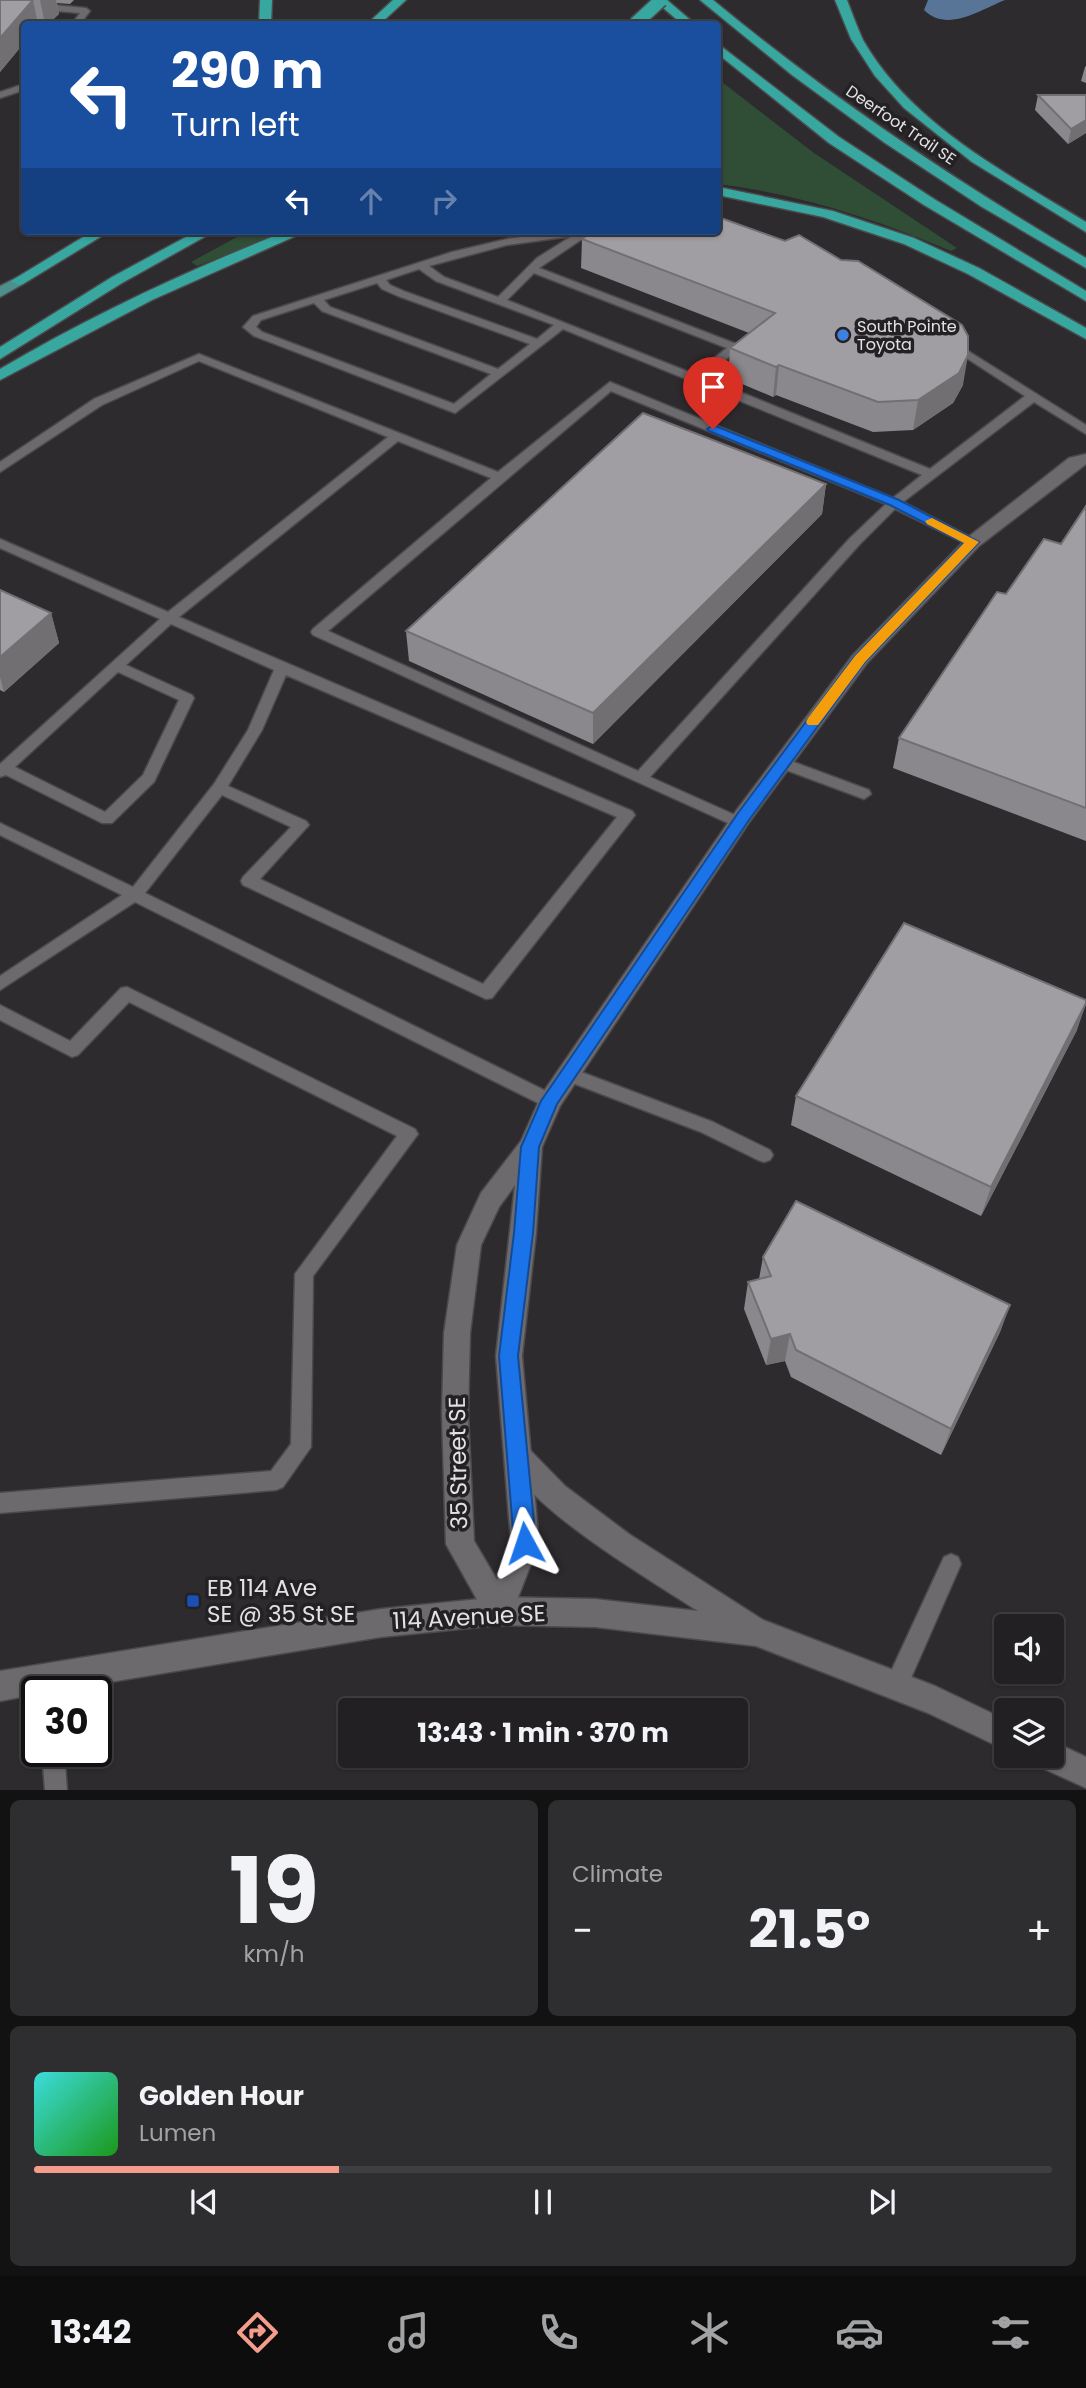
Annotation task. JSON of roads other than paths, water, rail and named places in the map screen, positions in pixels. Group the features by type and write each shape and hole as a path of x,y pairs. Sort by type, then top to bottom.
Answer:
{"highway":[{"path":"265,21 266,0"},
{"path":"376,21 400,0"},
{"path":"638,21 660,0 685,21"},
{"name":"Deerfoot Trail SE","path":"706,0 819,90 882,135 1086,264"},
{"path":"841,0 846,19 866,57 887,85 908,105 987,164 1086,228"},
{"path":"721,50 834,140 929,202 1086,297"},
{"path":"721,192 784,203 901,238 938,253 1086,334"},
{"path":"18,281 74,235"},
{"path":"18,281 96,235"},
{"path":"0,354 117,280 201,235"},
{"path":"0,375 67,335 127,305 290,235"}],"main road":[{"path":"0,293 18,281"}],"street":[{"name":"35 Street SE","path":"499,1611 460,1544 455,1414 457,1333 469,1245 489,1200 530,1147 550,1101 739,823 860,659 973,542 1075,462 1086,459"},
{"name":"35 Street SE","path":"499,1611 525,1543 509,1356 524,1233 530,1147"},
{"path":"518,1457 555,1495 620,1544 756,1632"},
{"name":"114 Avenue SE","path":"97,1676 381,1623 499,1611 595,1613 756,1632 934,1701 994,1729"},
{"name":"114 Avenue SE","path":"0,1686 21,1686"},
{"path":"1064,1762 1086,1773"}],"lane":[{"path":"0,3 86,11 78,21"},
{"path":"0,95 21,88"},
{"path":"559,235 507,242 421,265 257,318 249,327 258,334 455,409 562,324"},
{"path":"500,301 541,260 582,235"},
{"path":"421,265 440,279 562,324 930,474"},
{"path":"532,269 736,346 694,379"},
{"path":"379,278 386,287 402,294 538,343"},
{"path":"315,298 326,309 499,373"},
{"path":"943,339 1086,430"},
{"path":"0,468 98,402 199,357 500,477"},
{"path":"739,823 318,632 610,386 894,503 973,542"},
{"path":"640,778 855,541 894,503 1031,397"},
{"path":"116,666 187,698 149,778 107,819 2,770 116,666 169,618 397,436"},
{"path":"0,543 282,668 627,815 486,993 249,881 301,825 219,788"},
{"path":"0,984 136,894 219,788 255,730 282,668"},
{"path":"783,763 864,794"},
{"path":"0,828 550,1101"},
{"path":"0,1012 72,1050 127,993 409,1134 304,1274 301,1447 276,1480 0,1503"},
{"path":"568,1074 707,1127 764,1155"},
{"path":"897,1686 951,1564"},
{"path":"54,1767 56,1790"}],"water":[{"path":"928,0 1005,0 974,14 943,20 924,10"}],"place":[{"name":"South Pointe Toyota","path":"843,335"},
{"name":"EB 114 Ave SE @ 35 St SE","path":"193,1601"}]}
